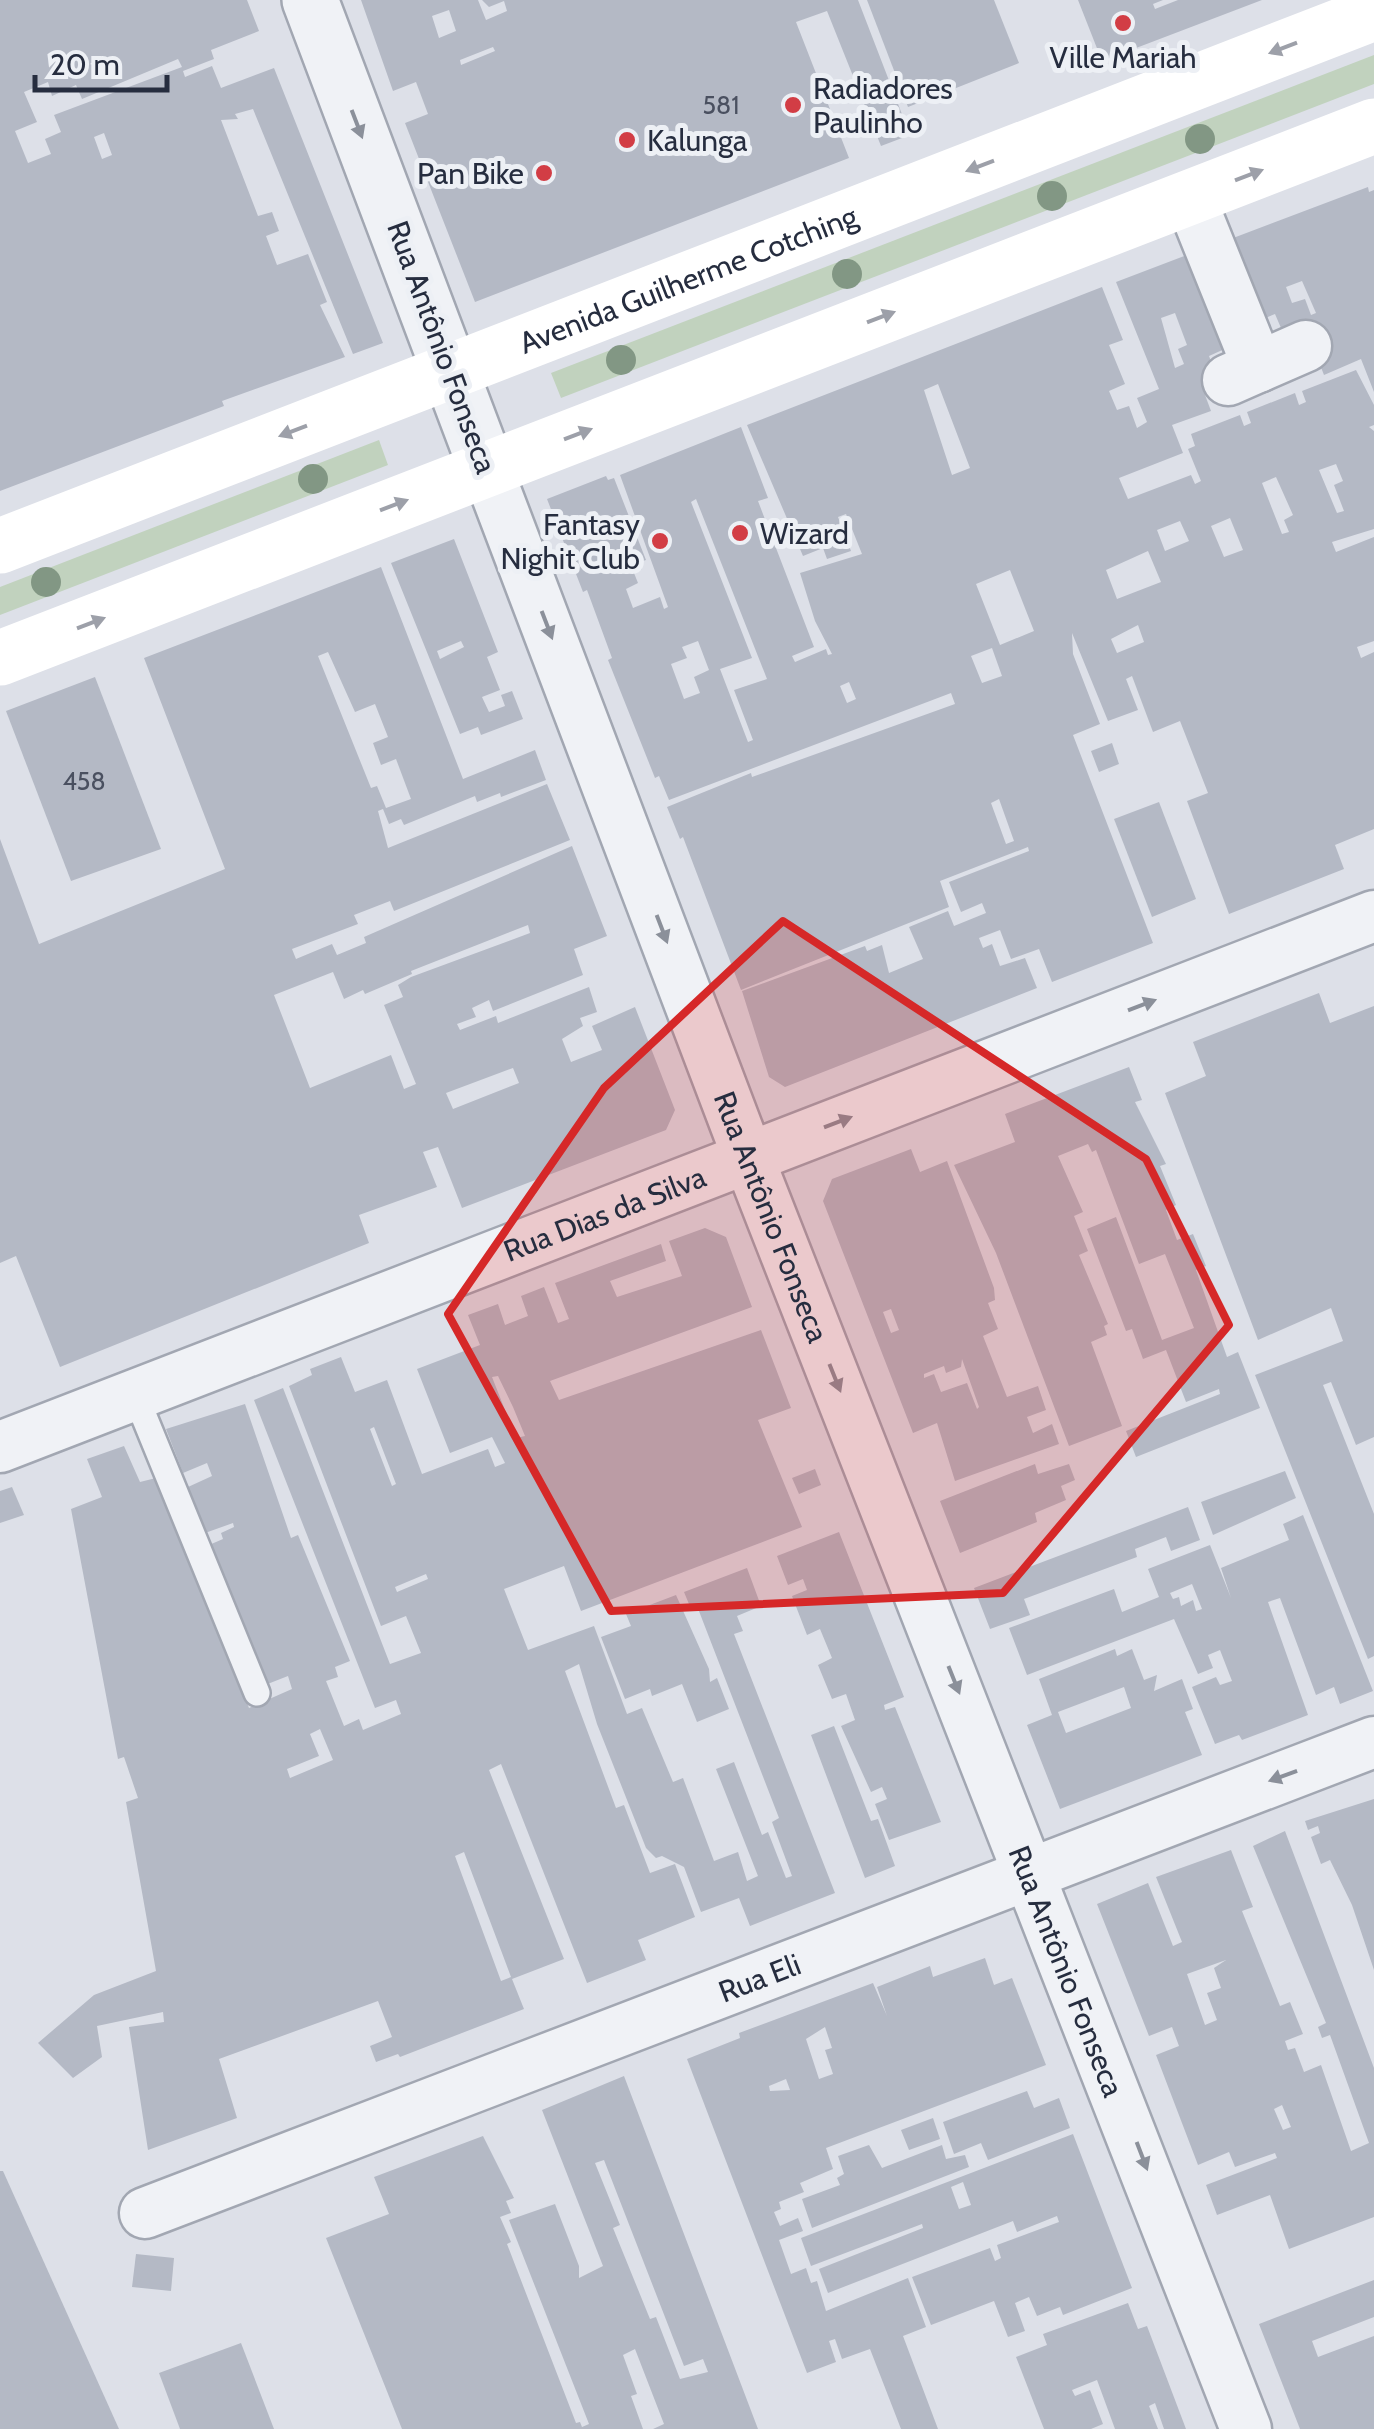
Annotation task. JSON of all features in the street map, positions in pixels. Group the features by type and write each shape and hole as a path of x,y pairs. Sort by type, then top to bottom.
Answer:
{"main road":[{"name":"Avenida Guilherme Cotching","path":"0,546 1374,13"},
{"path":"0,658 1374,126"}],"street":[{"name":"Rua Antônio Fonseca","path":"310,0 748,1157 1246,2429"},
{"path":"1190,198 1243,373 1306,346"},
{"name":"Rua Dias da Silva","path":"0,1447 1374,916"},
{"name":"Rua Eli","path":"144,2213 1029,1870 1374,1742"}],"lane":[{"path":"134,1392 257,1692"}],"highlighted area":[{"path":"783,921 1146,1159 1229,1325 1003,1593 611,1611 448,1314 604,1088"}],"green space":[{"path":"1374,55 1374,84 561,398 551,373"},
{"path":"379,440 388,465 0,615 0,587"}],"building":[{"path":"0,0 247,0 259,31 211,50 214,59 183,71 185,77 212,66 221,88 274,68 383,343 353,354 253,109 235,114 238,119 221,120 258,216 272,212 279,231 266,236 277,265 308,254 327,302 320,305 345,357 222,401 224,406 0,491","holes":["178,59 182,67 54,115 61,132 45,139 51,154 28,163 15,131 37,122 24,92 48,82 52,96 76,85 82,99","104,133 112,155 102,159 94,137"]},
{"path":"361,0 478,0 486,20 507,11 504,1 489,7 482,0 858,0 910,135 881,146 827,11 796,22 849,158 475,302 405,123 428,114 416,82 393,91","holes":["449,10 456,31 439,38 432,16","493,47 495,51 461,65 460,60"]},
{"path":"867,0 994,0 1019,63 908,107"},
{"name":"Ville Mariah","path":"1078,0 1163,0 1153,4 1155,9 1178,0 1262,0 1102,61"},
{"path":"1368,187 1369,192 1374,190 1374,392 1361,359 1324,375 1302,319 1281,328 1275,314 1251,324 1220,243","holes":["1302,281 1316,313 1311,315 1305,299 1292,303 1286,287"]},
{"path":"1200,250 1229,347 1209,356 1221,388 1205,395 1211,411 1172,425 1183,453 1119,478 1128,499 1191,475 1195,484 1201,481 1188,449 1195,446 1191,434 1240,415 1244,426 1251,423 1247,412 1295,393 1299,405 1306,402 1302,391 1356,370 1374,405 1374,425 1369,427 1374,431 1374,529 1332,542 1336,552 1374,537 1374,641 1357,647 1361,658 1374,652 1374,829 1335,845 1344,869 1229,914 1187,801 1208,793 1180,721 1153,732 1132,676 1126,679 1138,710 1108,721 1072,633 1073,654 1100,724 1073,735 1153,943 1052,982 1039,949 1011,959 1000,930 979,938 983,948 992,944 1000,966 1025,958 1037,988 785,1087 769,1077 742,991 865,946 867,951 882,945 889,973 923,959 909,927 948,911 954,926 986,913 982,903 961,912 949,882 1029,851 1028,847 940,881 949,907 741,990 683,837 680,839 667,807 751,773 752,777 955,704 951,693 669,800 659,776 655,778 608,660 612,658 587,590 583,592 547,499 606,476 608,480 614,478 646,560 640,562 642,569 634,573 638,583 626,589 633,608 660,597 664,609 668,607 620,475 741,427 768,498 758,501 814,647 792,656 795,662 826,649 828,655 832,654 815,621 800,573 862,554 846,514 838,517 851,551 827,559 823,548 803,556 747,425 1102,287 1123,340 1109,345 1125,384 1109,391 1117,410 1129,406 1137,428 1147,422 1137,398 1159,389 1116,282","holes":["1175,313 1187,345 1178,349 1184,364 1175,368 1161,318","938,384 970,468 952,475 924,390","1336,464 1343,481 1334,485 1344,511 1337,513 1319,470","1276,477 1293,515 1284,520 1289,532 1282,534 1262,483","696,499 767,679 734,690 753,740 748,742 720,669 752,658 691,502","1230,518 1243,550 1224,557 1211,526","1180,521 1189,541 1165,551 1157,530","1148,551 1161,582 1117,599 1106,570","1010,570 1034,631 1000,645 976,584","1138,625 1144,642 1117,653 1111,639","698,641 709,670 694,677 700,693 684,699 671,664 687,658 682,647","992,648 1002,676 982,683 971,656","849,682 856,699 847,703 840,686","999,799 1014,841 1006,844 991,803"]},
{"path":"454,539 498,652 487,657 500,690 482,697 489,712 505,706 501,695 512,691 523,719 481,735 478,727 460,734 391,563","holes":["461,641 464,647 440,659 437,651"]},
{"path":"381,567 463,779 535,750 546,780 501,797 500,793 477,802 475,796 404,825 401,819 389,824 383,809 378,811 388,848 547,784 570,840 394,911 390,901 354,915 358,924 292,949 296,959 332,944 337,955 366,943 364,937 572,846 607,936 574,949 583,975 493,1011 489,1000 472,1008 476,1017 457,1024 460,1030 496,1016 498,1023 589,987 597,1012 580,1018 583,1026 562,1039 571,1062 602,1050 592,1026 635,1007 675,1110 666,1130 462,1208 438,1147 423,1152 437,1187 359,1215 369,1243 60,1367 16,1256 0,1263 0,839 39,944 225,869 144,658","holes":["328,652 355,712 375,704 388,737 373,743 381,765 396,759 411,799 386,808 377,786 371,788 318,656","528,925 530,933 398,985 403,997 384,1005 416,1084 404,1089 391,1055 310,1088 274,995 333,972 344,999 363,990 365,994 412,974 411,971","513,1068 519,1083 453,1109 446,1093"]},
{"path":"95,677 161,849 71,881 6,711"},
{"path":"1112,743 1119,764 1099,772 1091,751"},
{"path":"1159,802 1196,899 1152,917 1114,819"},
{"path":"1319,993 1330,1023 1374,1006 1374,1437 1356,1445 1331,1382 1323,1385 1374,1514 1374,1656 1368,1659 1255,1375 1343,1341 1331,1308 1258,1340 1165,1093 1206,1076 1193,1042"},
{"path":"1129,1067 1142,1100 1135,1102 1166,1164 1160,1166 1176,1205 1166,1210 1177,1240 1193,1234 1206,1266 1196,1270 1227,1357 1238,1352 1260,1408 1136,1457 1126,1431 1220,1394 1219,1389 1186,1402 1166,1350 1143,1359 1132,1329 1126,1331 1087,1229 1116,1217 1162,1340 1194,1328 1165,1254 1139,1264 1096,1150 1092,1152 1088,1144 1058,1156 1083,1212 1074,1216 1088,1251 1079,1255 1108,1324 1104,1326 1107,1335 1091,1342 1122,1426 1069,1446 996,1253 954,1165 1015,1142 1005,1114"},
{"path":"911,1149 920,1172 947,1161 994,1288 995,1300 988,1303 998,1329 983,1336 1007,1397 1038,1386 1046,1410 1027,1417 1033,1433 1052,1424 1059,1444 955,1481 937,1423 913,1433 823,1201 832,1179","holes":["891,1309 899,1330 891,1333 883,1312","962,1359 979,1407 977,1409 967,1383 941,1392 934,1374 924,1378 924,1374 944,1366 946,1373 961,1367"]},
{"path":"705,1228 726,1237 752,1307 550,1381 559,1400 761,1330 791,1408 758,1420 802,1527 581,1611 564,1566 504,1589 528,1650 594,1626 627,1714 642,1708 673,1782 683,1778 714,1861 738,1852 747,1881 758,1876 716,1769 734,1762 762,1835 768,1832 786,1878 792,1876 772,1822 779,1818 697,1606 691,1609 684,1592 747,1568 761,1606 737,1616 743,1631 734,1634 835,1893 750,1926 739,1898 701,1912 684,1867 662,1856 656,1858 646,1848 597,1724 579,1664 565,1671 616,1808 624,1805 650,1873 675,1864 695,1917 638,1940 646,1960 587,1983 501,1764 489,1770 564,1959 512,1979 524,2009 400,2057 398,2054 376,2062 370,2046 392,2037 378,2001 219,2059 237,2118 148,2150 129,2027 164,2022 163,2012 97,2026 102,2057 73,2078 38,2043 94,1995 156,1971 126,1802 138,1798 124,1757 118,1759 71,1509 102,1497 87,1459 124,1446 140,1482 164,1476 171,1506 249,1708 292,1689 288,1676 265,1685 209,1545 223,1539 221,1533 234,1527 233,1523 205,1533 188,1487 212,1476 207,1463 183,1473 166,1429 245,1404 291,1538 298,1535 350,1661 335,1667 338,1677 326,1681 344,1726 359,1719 363,1730 401,1714 396,1700 375,1708 254,1400 283,1388 390,1664 421,1653 406,1616 381,1626 289,1386 312,1375 310,1369 341,1357 355,1392 387,1380 422,1474 488,1449 495,1467 505,1463 492,1437 450,1453 417,1369 480,1345 468,1315 498,1304 505,1325 528,1316 521,1296 544,1287 558,1323 569,1319 555,1283 661,1244 666,1261 610,1281 617,1297 682,1276 669,1241","holes":["498,1376 525,1436 516,1438 492,1377","374,1427 396,1484 392,1486 370,1429","426,1574 428,1579 397,1592 395,1587","320,1729 333,1760 290,1778 287,1769 319,1756 310,1734","464,1852 511,1977 501,1981 455,1856"]},
{"path":"1035,1464 1038,1474 1069,1464 1075,1480 1061,1486 1066,1500 1035,1513 1037,1522 960,1553 940,1501"},
{"path":"815,1469 821,1485 799,1494 792,1478"},
{"path":"1285,1471 1296,1498 1213,1535 1201,1502"},
{"path":"12,1487 24,1515 0,1523 0,1491"},
{"path":"1188,1507 1200,1540 1171,1551 1166,1537 1135,1549 1137,1557 1024,1599 1030,1615 990,1629 974,1588"},
{"path":"1303,1515 1373,1691 1340,1704 1334,1687 1316,1695 1280,1598 1268,1602 1308,1715 1242,1740 1239,1735 1215,1744 1192,1687 1216,1677 1220,1685 1232,1681 1220,1650 1208,1655 1213,1668 1198,1674 1174,1619 1027,1675 1009,1628 1114,1589 1122,1612 1159,1597 1148,1569 1210,1545 1231,1598 1221,1568 1289,1540 1283,1524","holes":["1192,1584 1202,1609 1196,1611 1193,1600 1181,1606 1179,1597 1173,1599 1170,1593"]},
{"path":"839,1532 904,1697 884,1705 885,1710 895,1707 941,1822 889,1840 875,1804 887,1799 882,1787 871,1792 841,1726 855,1720 846,1694 832,1699 818,1665 832,1658 820,1629 807,1635 792,1596 807,1590 803,1579 788,1585 777,1556"},
{"path":"676,1595 709,1669 710,1682 717,1678 729,1709 697,1722 682,1684 652,1696 650,1689 625,1699 601,1637 631,1626 626,1614"},
{"path":"1115,1649 1117,1656 1132,1649 1144,1680 1157,1675 1154,1691 1182,1679 1193,1709 1185,1712 1202,1755 1060,1809 1027,1725 1052,1715 1039,1679","holes":["1124,1687 1131,1708 1066,1733 1058,1712"]},
{"path":"834,1726 871,1821 878,1819 895,1866 865,1878 811,1735"},
{"path":"1374,1799 1374,1970 1352,1905 1330,1860 1321,1864 1311,1837 1320,1833 1318,1826 1308,1830 1305,1821"},
{"path":"1285,1831 1374,2068 1374,2217 1289,2249 1270,2195 1217,2215 1206,2185 1277,2158 1275,2153 1235,2167 1229,2152 1198,2165 1156,2055 1179,2046 1172,2027 1149,2036 1097,1904 1148,1883 1173,1946 1182,1942 1156,1877 1231,1850 1253,1907 1242,1911 1280,2006 1290,2002 1303,2034 1285,2041 1288,2050 1295,2048 1304,2072 1321,2065 1351,2151 1369,2143 1330,2035 1322,2038 1318,2027 1326,2023 1253,1846","holes":["1226,1960 1214,1968 1221,1988 1207,1993 1217,2020 1205,2025 1187,1974","1282,2105 1291,2127 1283,2130 1274,2109"]},
{"path":"985,1958 994,1985 1012,1978 1046,2065 826,2148 833,2169 800,2183 804,2192 779,2202 781,2209 774,2212 780,2226 798,2218 803,2231 779,2240 791,2274 806,2268 811,2283 817,2281 826,2311 908,2278 926,2327 903,2336 938,2429 901,2429 870,2349 842,2359 835,2339 829,2341 836,2362 807,2373 687,2059 740,2038 739,2033 873,1983 887,2016 877,1987 930,1966 933,1977","holes":["825,2027 832,2048 825,2050 833,2074 819,2079 806,2039","786,2079 790,2090 770,2091 769,2086"]},
{"path":"624,2076 758,2429 653,2429 664,2424 635,2349 623,2355 637,2394 631,2396 643,2429 402,2429 326,2238 389,2214 374,2177 483,2136 514,2198 506,2201 511,2213 500,2217 511,2242 507,2244 576,2423 580,2422 582,2427 589,2424 509,2220 555,2204 579,2266 579,2278 603,2266 542,2110","holes":["604,2160 684,2366 703,2359 708,2372 680,2379 656,2317 650,2319 613,2228 620,2225 595,2163"]},
{"path":"1027,2091 1034,2108 1059,2098 1070,2128 988,2160 981,2143 954,2154 943,2122"},
{"path":"933,2118 940,2139 909,2150 901,2130"},
{"path":"1073,2134 1132,2288 1063,2315 1060,2307 1037,2316 1029,2297 1015,2303 1025,2331 1008,2337 994,2301 931,2325 912,2277 990,2248 995,2261 1001,2258 997,2245 1059,2222 1057,2216 1017,2232 1013,2221 828,2293 819,2269 923,2228 922,2224 811,2266 801,2238","holes":["963,2182 971,2205 959,2209 951,2187"]},
{"path":"869,2145 882,2168 942,2145 946,2159 965,2155 969,2167 812,2228 802,2199 840,2185 837,2178 844,2174 838,2156"},
{"path":"3,2171 119,2429 0,2429"},
{"path":"136,2254 174,2258 171,2291 132,2287"},
{"path":"1374,2280 1374,2317 1312,2341 1318,2357 1374,2336 1374,2429 1300,2429 1259,2324"},
{"path":"1128,2303 1138,2329 1147,2326 1186,2429 1164,2429 1155,2403 1149,2406 1158,2429 1115,2429 1097,2380 1072,2390 1075,2396 1090,2390 1103,2424 1091,2429 1044,2429 1016,2357 1047,2345 1043,2334"},
{"path":"241,2343 274,2429 180,2429 159,2373"}],"place":[{"name":"Ville Mariah","path":"1123,23"},
{"name":"Radiadores Paulinho","path":"793,105"},
{"name":"Kalunga","path":"627,140"},
{"name":"Pan Bike","path":"544,173"},
{"name":"Wizard","path":"740,533"},
{"name":"Fantasy Nighit Club","path":"660,541"}]}
